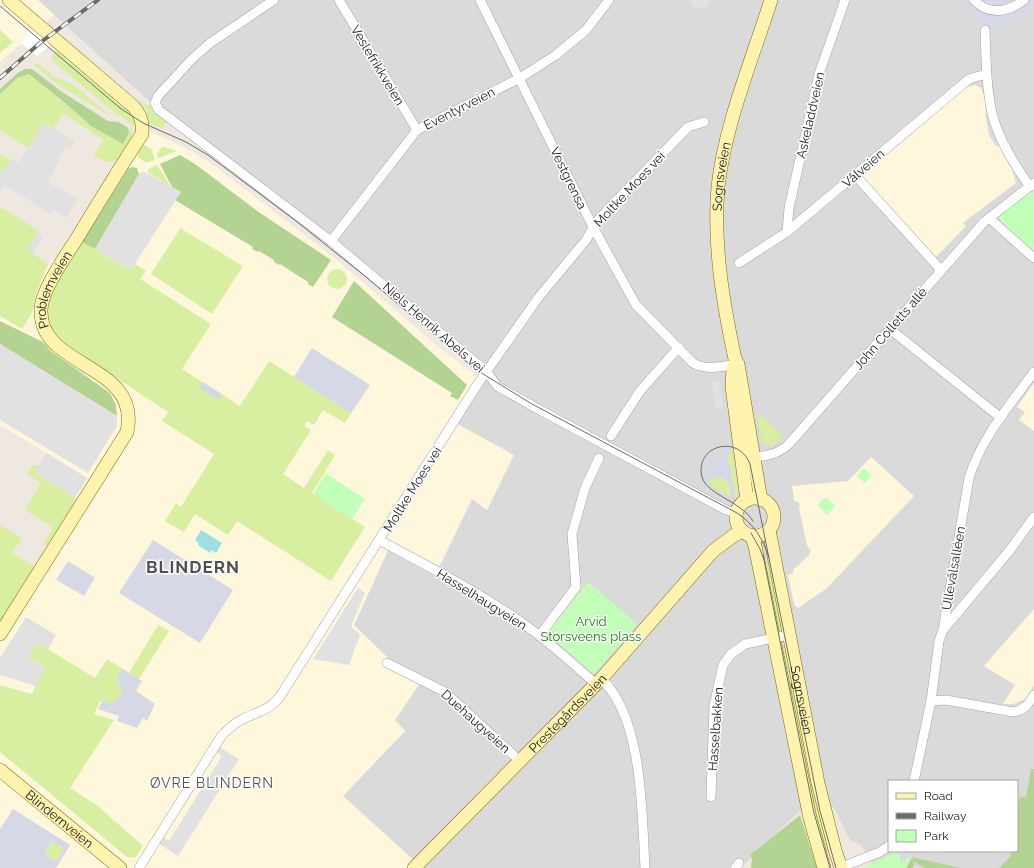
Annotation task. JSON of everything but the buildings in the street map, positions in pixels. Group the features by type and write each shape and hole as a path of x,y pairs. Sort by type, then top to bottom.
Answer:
{"street":[{"name":"Problemveien","path":"0,634 127,432 128,407 122,393 110,382 52,340 43,325 41,308 43,298 60,265 142,134 143,123 140,114 134,107 9,0"},
{"name":"Niels Henrik Abels vei","path":"274,0 210,43 158,96 156,103 159,110 331,241 487,372 497,386 726,510 742,525"},
{"name":"Veslefrikkveien","path":"339,0 417,130"},
{"name":"Vestgrensa","path":"480,0 593,227 636,304 693,363 700,367 708,368 735,362"},
{"name":"Eventyrveien","path":"331,241 417,130 520,78 556,56 582,35 609,0"},
{"name":"Sognsveien","path":"761,500 748,459 732,387 735,362 720,267 717,220 718,187 727,141 771,0"},
{"name":"Askeladdveien","path":"787,232 789,208 819,74 845,0"},
{"path":"974,0 980,6 989,10 1003,11 1016,6 1024,0"},
{"path":"985,30 986,74 992,114 1008,151 1032,185"},
{"name":"Vålveien","path":"739,263 787,232 969,79 986,74"},
{"name":"Moltke Moes vei","path":"139,868 222,735 234,724 274,705 279,698 487,372 538,298 586,240 593,227 688,127 704,122"},
{"path":"856,175 941,270"},
{"name":"John Colletts allé","path":"748,459 778,453 788,445 941,270 989,218 1032,185"},
{"path":"989,218 1034,258"},
{"path":"890,329 1002,418"},
{"path":"611,436 640,392 679,347"},
{"name":"Ullevålsalléen","path":"914,780 931,701 940,641 969,478 974,462 982,445 1034,372"},
{"path":"540,635 576,587 572,534 585,488 599,458"},
{"name":"Sognsveien","path":"747,500 748,459"},
{"path":"747,500 761,500 769,504 773,513 773,522 769,530 760,535 742,525 742,504 747,500"},
{"path":"943,630 1010,550 1034,517"},
{"name":"Sognsveien","path":"742,525 755,546 810,818 824,868"},
{"name":"Prestegårdsveien","path":"414,868 599,682 713,552 718,540 742,525"},
{"name":"Sognsveien","path":"769,530 818,783 840,868"},
{"name":"Hasselhaugveien","path":"379,540 463,585 540,635 618,699 631,736 638,778 645,868"},
{"name":"Hasselbakken","path":"711,797 714,706 723,665 731,654 739,647 753,642 789,635"},
{"name":"Duehaugveien","path":"387,663 445,692 520,761"},
{"path":"931,701 946,700 1013,712 1028,705 1034,695"},
{"name":"Blindernveien","path":"0,770 120,868"},
{"path":"840,868 880,852 888,847"}],"shaded area":[{"path":"0,0 38,0 54,15 0,62"},
{"path":"38,0 1034,0 1034,868 874,868 862,846 850,840 833,806 799,812 740,868 414,868 417,864 343,796 405,731 395,720 389,659 354,625 390,546 442,562 472,499 486,509 460,425 454,422 487,372 337,241 160,111"},
{"path":"689,0 710,0 708,5 701,9 693,7"},
{"path":"963,0 1034,0 1034,7 1016,20 989,31"},
{"path":"975,85 981,88 985,98 989,135 995,145 999,146 1012,169 1016,183 963,223 966,226 935,258 863,178 863,175 965,88"},
{"path":"44,123 75,141 71,148 65,147 48,183 78,199 66,218 53,209 50,214 5,185 0,193 0,171 2,172 12,159 19,163"},
{"path":"143,128 184,147 212,164 336,259 442,350 482,379 454,422 514,455 487,510 472,499 437,571 390,546 354,625 389,659 422,680 395,720 405,731 343,796 418,864 414,868 0,868 0,627 79,501 75,498 87,478 0,425 0,333 5,324 0,321 0,316 22,329 33,311 35,296 48,264 52,258 55,261"},
{"path":"142,172 147,173 181,192 131,270 95,249 139,174"},
{"path":"37,233 43,237 33,254 28,250"},
{"path":"0,344 117,416 117,426 88,473 0,420"},
{"path":"312,348 370,385 351,413 294,377"},
{"path":"720,381 723,407 715,408 712,382"},
{"path":"203,382 222,394 219,400 199,388"},
{"path":"1034,383 1034,431 1019,420 1025,412 1017,407"},
{"path":"722,449 730,449 727,458 732,473 730,478 735,487 734,497 736,498 734,500 730,497 730,486 724,478 720,477 717,479 713,476 708,482 706,479 710,475 709,465 706,461 708,457 714,460 721,459 724,456 721,453 724,450"},
{"path":"47,453 87,478 75,498 35,472"},
{"path":"871,457 914,496 826,589 798,608 794,604 788,575 794,573 793,570 809,555 811,550 807,546 799,508 800,504 794,500 792,486 848,481"},
{"path":"153,540 233,590 200,643 119,593"},
{"path":"68,561 95,578 84,596 56,580"},
{"path":"358,588 365,593 351,626 360,635 349,665 313,659"},
{"path":"1034,609 1034,685 1025,699 1013,704 1003,704 1015,685 984,666"},
{"path":"26,617 56,635 48,649 38,643 28,657 45,667 36,686 0,675 0,658"},
{"path":"123,669 142,681 136,691 155,704 147,721 143,718 137,728 117,721 119,716 98,709 102,701 112,703 123,693 117,678"},
{"path":"219,747 239,759 178,856 159,844 163,837 169,841 222,756 216,752"},
{"path":"13,809 70,845 56,868 0,868 0,829","holes":["52,841 64,849 56,861 44,854"]}],"green space":[{"path":"0,30 13,42 0,53"},
{"path":"59,48 133,113 138,129 114,112 56,64 51,58"},
{"path":"38,63 54,77 73,84 110,116 57,84 34,65"},
{"path":"26,69 32,69 62,92 108,121 118,122 127,127 129,133 123,144 91,126 29,74 17,78 0,94 0,89 19,72"},
{"path":"26,74 31,75 91,126 123,144 129,133 127,127 131,130 131,140 118,160 107,162 93,156 104,140 63,113 53,129 44,123 28,148 0,130 0,94 16,78"},
{"path":"142,103 152,106 167,121 163,128 149,123"},
{"path":"143,144 151,149 155,160 146,163 138,157 137,154"},
{"path":"162,146 177,151 158,158 157,154"},
{"path":"0,154 11,160 2,172 0,171"},
{"path":"180,155 195,164 260,213 331,260 313,287 308,284 308,282 280,264 279,265 274,262 274,260 259,251 258,252 252,249 253,247 175,200 181,192 172,187 160,164"},
{"path":"157,165 170,185 169,186 148,172 148,169"},
{"path":"132,167 137,168 139,174 95,249 82,242 128,169"},
{"path":"1034,189 1034,252 1002,225 999,216"},
{"path":"3,208 39,231 28,250 48,264 35,296 33,311 22,329 0,316 0,209"},
{"path":"181,227 183,230 243,266 212,314 151,274"},
{"path":"82,242 131,270 135,264 146,271 140,279 211,324 182,369 240,406 269,361 351,413 345,423 323,410 314,425 307,421 304,426 311,430 283,474 304,488 328,450 335,455 312,493 365,527 331,581 237,521 228,535 195,514 184,532 165,521 176,503 181,507 214,454 162,421 168,412 61,341 52,328 48,315 52,290 58,278"},
{"path":"337,269 344,272 347,279 344,286 337,289 330,286 327,279 330,272"},
{"path":"354,281 467,385 458,400 450,396 452,393 332,317"},
{"path":"0,321 43,342 52,352 110,393 116,405 117,416 0,344"},
{"path":"757,411 780,434 784,435 776,443 768,446 761,440"},
{"path":"730,449 732,450 738,489 736,498 734,497 734,485 730,478 728,452"},
{"path":"32,466 39,466 35,473 80,501 51,544 48,546 43,544 53,527 25,510 41,483 27,474"},
{"path":"864,468 872,475 865,483 856,476"},
{"path":"326,473 365,499 352,519 313,494"},
{"path":"713,476 718,478 722,477 727,481 731,492 730,497 714,488 708,482"},
{"path":"826,497 836,506 827,515 817,505"},
{"path":"0,525 22,538 12,553 37,568 0,627"},
{"path":"771,561 785,630 776,632 762,565"},
{"name":"Arvid Storsveens plass","path":"588,582 637,624 594,674 547,633"},
{"path":"158,625 169,631 139,679 129,673"},
{"path":"38,643 95,678 107,659 123,669 117,678 123,693 112,703 100,701 94,714 114,720 70,788 100,807 143,846 135,858 127,857 0,752 0,685 32,694 45,667 28,657"},
{"path":"789,647 831,850 822,852 779,649"},
{"path":"1031,769 1034,769 1034,868 999,868 1010,857 1011,852 1018,852 1018,809 1020,797 1026,797"},
{"path":"800,815 817,868 751,868 752,859 750,855"},
{"path":"52,841 64,849 56,861 44,854"},
{"path":"894,853 900,855 900,861 904,862 907,857 912,857 906,868 863,868"},
{"path":"912,857 960,868 925,868 914,862 913,868 906,868"}],"water":[{"path":"201,530 222,543 216,553 212,550 210,553 198,545 199,543 195,540"}],"pier":[{"path":"45,22 61,37 37,56 20,42"}],"tram line":[{"path":"0,6 120,108 143,123 186,142 208,155 296,221 366,277 475,369 532,404 743,517 757,532 764,544 769,558"},
{"path":"753,521 741,508 710,489 702,477 701,466 704,458 718,447 727,446 736,449 744,454 750,464 820,811 836,868"},
{"path":"751,533 764,560"},
{"path":"763,555 814,813 830,868"}],"railway":[{"path":"0,78 41,42 98,0"}],"district":[{"name":"BLINDERN","path":"193,567"},
{"name":"ØVRE BLINDERN","path":"212,783"}]}
